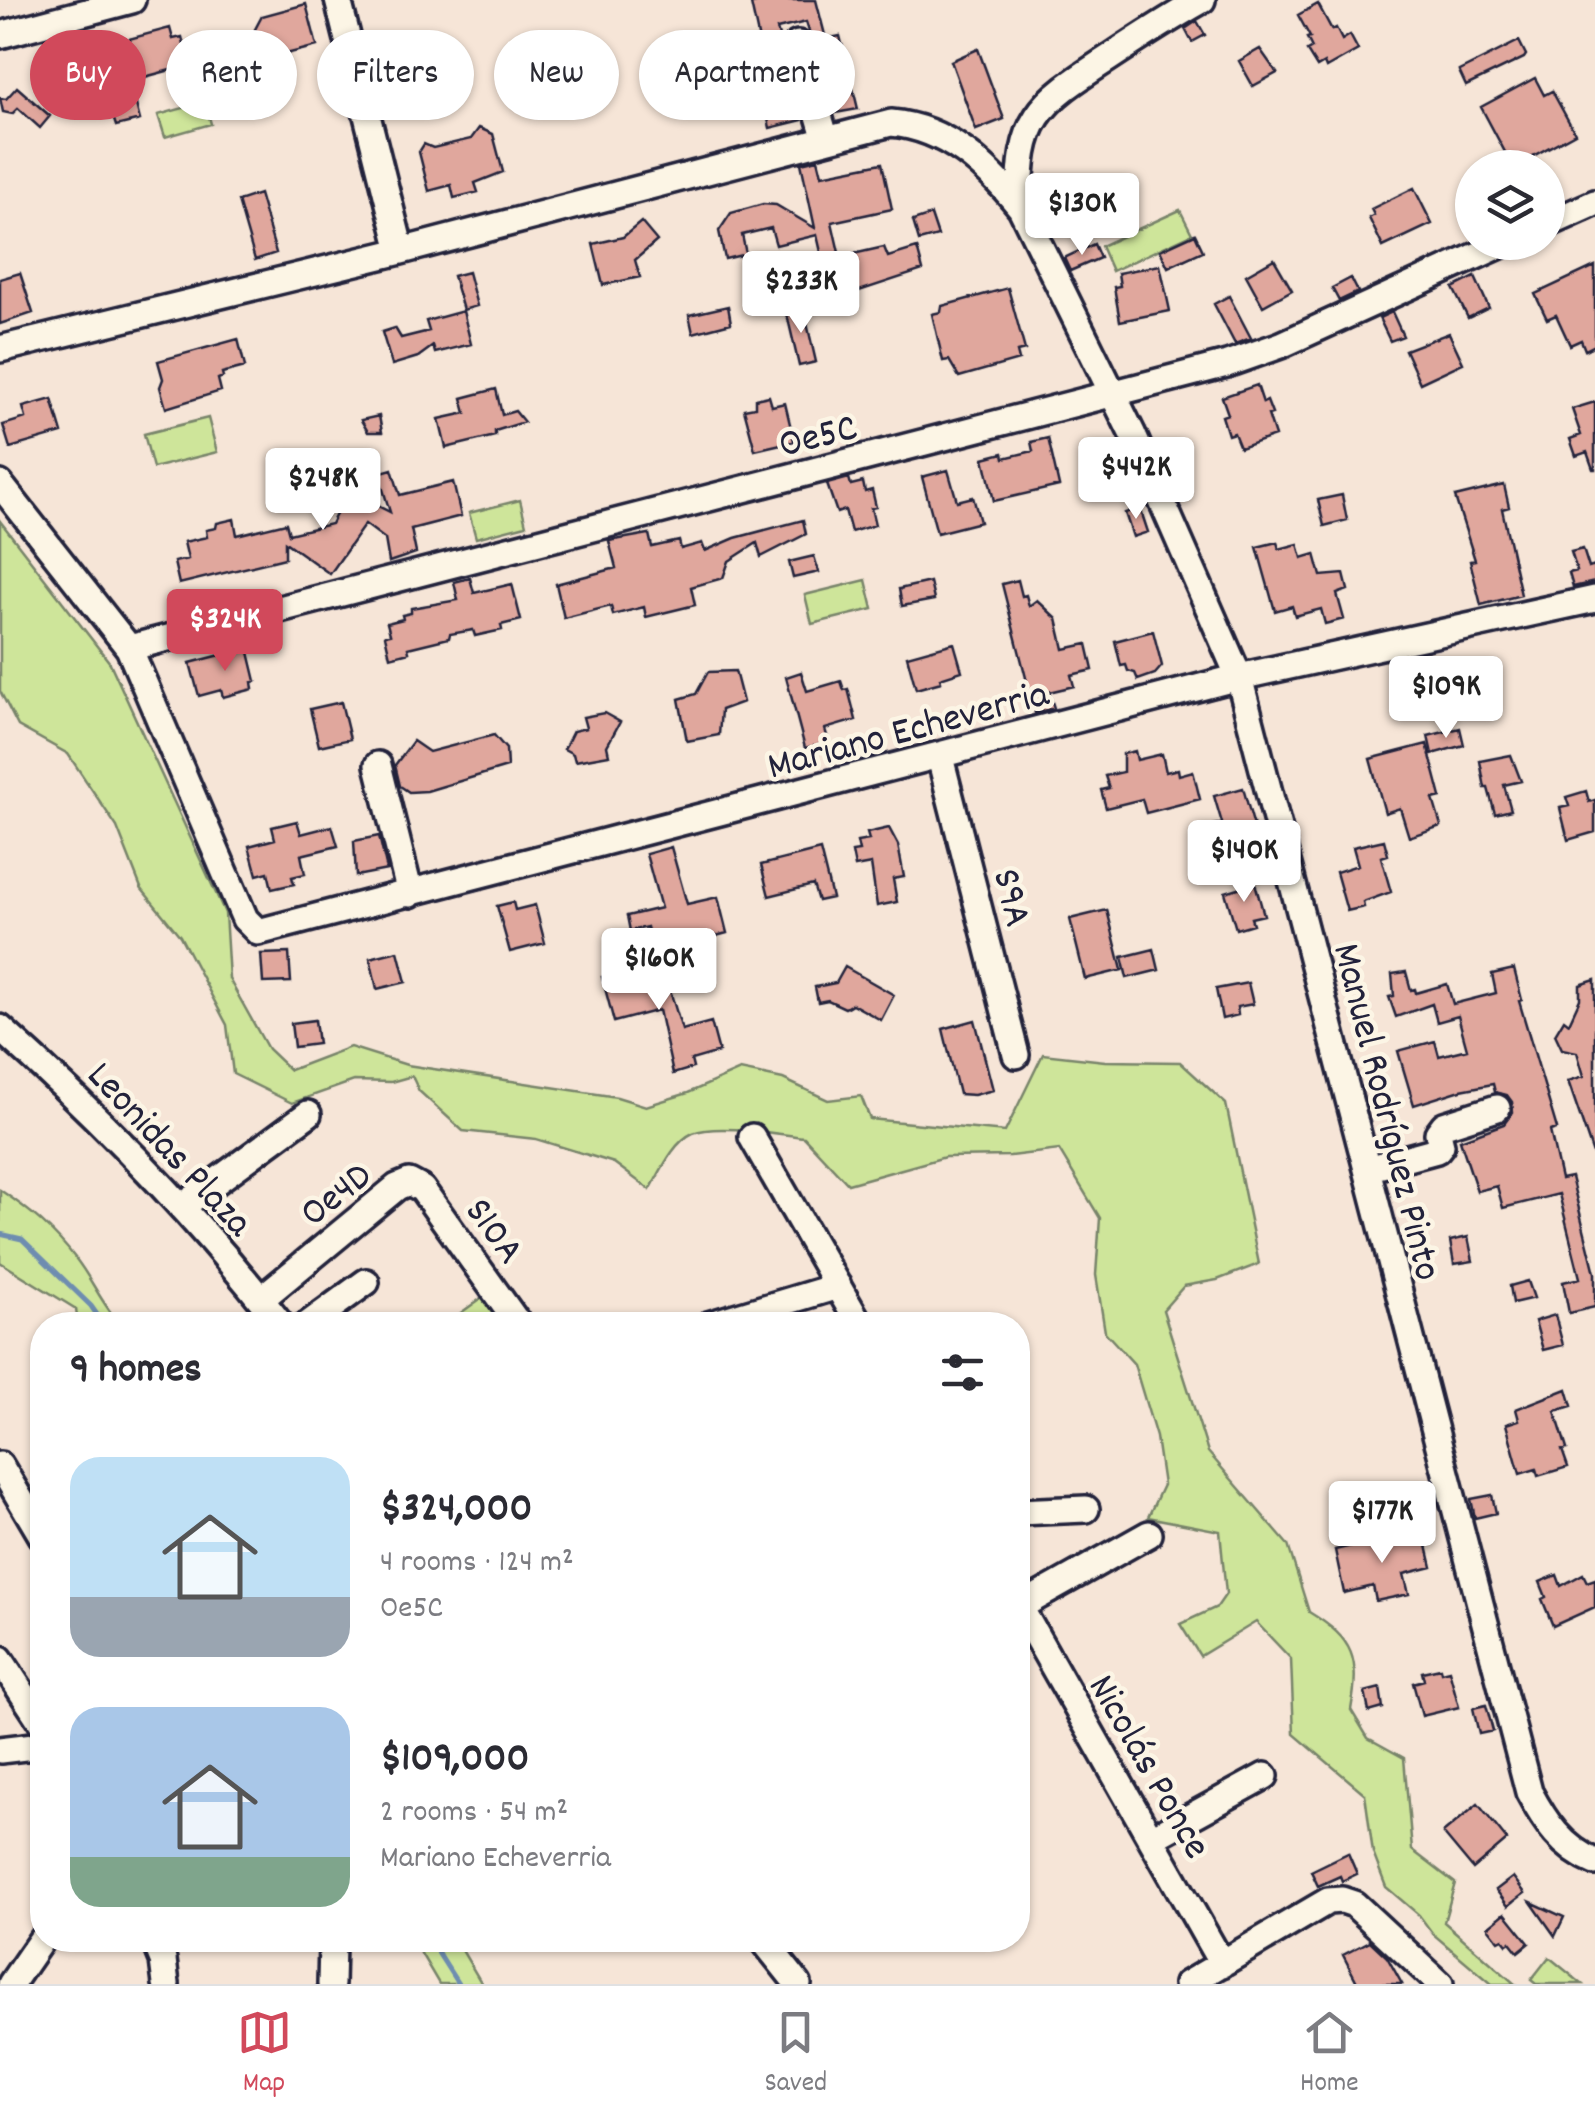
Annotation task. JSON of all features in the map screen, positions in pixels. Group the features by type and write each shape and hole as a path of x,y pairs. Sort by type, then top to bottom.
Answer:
{"street":[{"path":"0,34 132,0"},
{"path":"338,0 402,250"},
{"name":"Manuel Rodríguez Pinto","path":"1202,0 1053,94 1032,126 1024,147 1020,169 1022,208 1114,395 1239,678 1529,1792 1545,1821 1565,1844 1595,1862"},
{"path":"820,120 826,140"},
{"path":"0,349 891,123 917,126 946,139 981,163 1022,208"},
{"path":"1565,216 1595,203"},
{"name":"Oe5C","path":"128,648 1227,364 1281,344 1467,260"},
{"path":"0,484 128,648"},
{"name":"Mariano Echeverria","path":"128,648 245,919 258,932 1239,678 1595,598"},
{"name":"S9A","path":"940,757 1016,1054"},
{"path":"378,764 410,894"},
{"name":"Leonidas Plaza","path":"0,1028 73,1093 183,1206 271,1312"},
{"path":"1366,1169 1437,1150 1441,1145 1438,1133 1444,1125 1497,1108"},
{"path":"183,1206 308,1114"},
{"path":"752,1137 853,1312"},
{"name":"Oe4D","path":"261,1299 408,1182"},
{"name":"S10A","path":"408,1182 422,1189 510,1312"},
{"path":"325,1312 366,1282"},
{"path":"751,1312 838,1286"},
{"path":"0,1465 30,1516"},
{"path":"1030,1511 1086,1509"},
{"path":"1030,1598 1149,1534"},
{"name":"Nicolás Ponce","path":"1030,1652 1152,1838 1222,1964"},
{"path":"0,1659 30,1705"},
{"path":"0,1750 30,1746"},
{"path":"1152,1838 1265,1776"},
{"path":"1186,1984 1328,1901 1342,1900 1354,1904 1440,1984"},
{"path":"11,1984 33,1952"},
{"path":"161,1952 166,1984"},
{"path":"331,1984 332,1952"},
{"path":"773,1952 798,1984"}],"green space":[{"path":"166,113 166,120 210,120 211,124 165,137 158,115"},
{"path":"1180,210 1192,234 1112,271 1101,246"},
{"path":"208,418 217,452 153,468 144,434"},
{"path":"520,500 526,525 476,538 469,513"},
{"path":"0,521 110,663 225,913 229,979 268,1049 290,1070 350,1047 407,1065 617,1097 646,1106 740,1070 783,1079 828,1100 861,1096 870,1119 1005,1132 1043,1054 1105,1061 1180,1062 1226,1104 1259,1264 1217,1280 1184,1286 1163,1310 1208,1452 1288,1545 1309,1612 1336,1632 1351,1652 1355,1677 1351,1710 1368,1738 1404,1758 1412,1850 1455,1883 1444,1922 1515,1984 1492,1984 1386,1887 1373,1853 1365,1794 1294,1734 1291,1659 1256,1622 1200,1656 1180,1624 1217,1607 1226,1594 1220,1531 1148,1517 1163,1485 1156,1437 1134,1364 1105,1332 1096,1275 1100,1218 1059,1150 945,1157 848,1184 804,1137 747,1130 704,1130 679,1143 650,1190 614,1163 536,1139 463,1131 419,1091 412,1076 391,1082 354,1081 292,1103 233,1074 227,1025 180,936 141,888 117,827 68,754 18,726 0,691"},
{"path":"866,580 873,609 812,624 805,595"},
{"path":"0,1190 59,1239 110,1312 76,1312 0,1262"},
{"path":"483,1297 494,1312 462,1312"},
{"path":"420,1952 463,1952 482,1984 439,1984"},
{"path":"1549,1957 1582,1984 1536,1984 1531,1980"}],"building":[{"path":"816,0 824,30 809,30 806,22 777,30 757,30 751,4"},
{"path":"306,4 317,46 297,51 297,30 255,30 262,16"},
{"path":"1318,4 1332,30 1336,28 1342,40 1350,35 1358,50 1326,68 1324,63 1317,67 1307,51 1312,48 1307,38 1310,37 1298,15"},
{"path":"1197,21 1205,35 1192,42 1185,29"},
{"path":"170,28 171,30 166,30 166,71 146,77 146,34"},
{"path":"1519,41 1524,58 1466,86 1459,71"},
{"path":"978,49 1004,119 976,130 951,61"},
{"path":"1260,49 1277,73 1253,86 1239,61"},
{"path":"1535,78 1544,95 1552,91 1575,133 1544,150 1504,150 1481,107"},
{"path":"17,87 30,98 30,119 18,108 12,114 3,112 0,98 6,99"},
{"path":"114,120 140,120 116,126"},
{"path":"768,120 802,120 770,128"},
{"path":"479,128 493,134 503,172 475,183 478,192 454,198 451,185 429,191 419,152 424,144 433,148 471,139"},
{"path":"818,159 822,175 882,163 892,209 832,222 840,257 884,247 888,257 917,248 923,270 832,300 817,235 776,245 771,228 742,235 746,254 725,259 719,231 731,213 763,204 776,205 815,228 801,163"},
{"path":"1414,188 1432,224 1383,247 1369,218 1374,215 1371,209"},
{"path":"259,194 276,253 255,260 238,201"},
{"path":"931,215 938,236 919,241 913,221"},
{"path":"641,222 657,241 635,260 640,277 603,285 593,244 623,237"},
{"path":"1195,234 1203,251 1168,267 1160,250"},
{"path":"1094,244 1100,258 1070,271 1064,258"},
{"path":"1274,259 1292,290 1263,306 1246,275"},
{"path":"1160,265 1170,311 1120,321 1114,287 1120,286 1118,273"},
{"path":"1595,266 1595,345 1585,350 1581,340 1570,345 1556,315 1547,319 1535,294"},
{"path":"468,272 477,306 463,310 453,276"},
{"path":"20,273 33,313 0,324 0,279"},
{"path":"1475,277 1489,308 1468,318 1453,288"},
{"path":"1351,278 1358,292 1339,301 1332,288"},
{"path":"1008,288 1025,350 1017,352 1019,360 959,377 949,360 943,361 932,314 941,312 942,306"},
{"path":"1229,296 1251,338 1235,344 1214,304"},
{"path":"728,306 731,323 693,333 689,315"},
{"path":"803,306 816,362 799,366 786,310"},
{"path":"463,311 471,344 435,353 433,346 418,357 392,365 382,332 395,328 401,338 429,331 426,321"},
{"path":"1392,312 1403,336 1390,341 1379,318"},
{"path":"1449,333 1463,363 1420,383 1405,350"},
{"path":"238,339 245,367 222,373 223,377 218,379 221,391 166,408 158,361"},
{"path":"1257,385 1272,414 1268,415 1275,436 1240,448 1234,433 1228,435 1222,416 1228,414 1222,397"},
{"path":"496,389 502,415 515,411 524,422 495,431 495,436 446,448 439,419 466,413 462,398"},
{"path":"769,396 772,406 785,403 794,441 755,450 744,409 755,407 755,399"},
{"path":"52,399 62,433 10,448 3,425 26,418 23,407"},
{"path":"1595,402 1593,469 1587,452 1576,456 1570,439 1581,435 1572,409"},
{"path":"379,416 382,432 368,432 361,420"},
{"path":"1048,438 1059,486 994,501 984,458 1033,451 1031,442"},
{"path":"392,469 400,495 453,482 461,516 411,529 416,553 389,562 385,539 365,524 330,574 285,542 285,558 179,584 174,562 188,559 184,542 207,537 206,530 216,528 217,523 234,519 237,535 286,523 289,534 331,524 348,491 390,512 378,473"},
{"path":"948,470 957,501 973,497 980,522 937,533 922,477"},
{"path":"849,478 851,485 863,482 865,492 872,490 876,507 871,508 875,525 851,532 845,510 837,513 827,484"},
{"path":"1504,485 1509,507 1502,509 1521,595 1481,605 1470,561 1475,560 1455,497"},
{"path":"1342,495 1347,520 1324,526 1318,500"},
{"path":"1140,508 1148,532 1133,537 1125,513"},
{"path":"803,520 806,534 761,557 757,543 729,561 723,578 691,587 695,605 646,617 644,607 613,615 611,606 564,618 556,584 616,568 609,541 649,534 652,547 679,541 681,549 702,543 705,551 735,538"},
{"path":"1277,542 1279,549 1298,544 1302,558 1315,554 1321,576 1344,574 1348,590 1337,594 1344,619 1325,624 1321,609 1295,616 1292,606 1275,611 1257,547"},
{"path":"1583,549 1589,568 1595,566 1595,582 1573,587 1569,573 1577,571 1571,552"},
{"path":"814,556 819,572 793,578 789,562"},
{"path":"470,578 474,593 512,584 521,620 501,625 502,630 475,636 473,630 450,634 449,638 408,648 409,652 390,657 385,635 390,634 387,623 403,619 402,615 411,613 411,608 458,600 454,582"},
{"path":"1018,580 1029,606 1037,600 1057,619 1064,649 1087,644 1093,670 1071,675 1074,686 1049,692 1054,708 1035,713 1002,584"},
{"path":"930,582 934,600 902,606 899,589"},
{"path":"1153,631 1162,666 1155,674 1138,680 1126,665 1121,666 1115,641"},
{"path":"954,643 962,671 916,689 907,656"},
{"path":"248,648 256,681 252,682 253,689 223,697 221,690 199,696 190,663"},
{"path":"735,671 743,702 721,710 719,735 687,741 679,699 696,694 708,672"},
{"path":"801,672 807,691 841,681 844,690 848,689 856,720 825,729 829,742 805,748 786,677"},
{"path":"341,702 350,739 319,746 310,709"},
{"path":"604,713 620,722 607,746 609,755 575,761 573,754 564,749 573,731 586,728 583,717"},
{"path":"1460,728 1464,745 1432,754 1428,736"},
{"path":"494,735 506,749 507,767 427,791 409,792 400,786 395,765 413,741 429,752"},
{"path":"1427,744 1441,797 1433,799 1441,826 1409,837 1400,808 1385,813 1370,759"},
{"path":"1135,751 1137,760 1162,754 1166,772 1178,769 1179,775 1193,771 1200,799 1146,813 1142,799 1106,808 1101,790 1109,788 1105,776 1123,772 1123,754"},
{"path":"1511,755 1521,781 1504,785 1511,810 1495,814 1480,761"},
{"path":"1243,788 1259,844 1218,855 1210,826 1222,823 1214,796"},
{"path":"1586,791 1589,802 1595,800 1595,832 1568,840 1560,808 1569,806 1566,797"},
{"path":"297,821 301,834 332,826 338,846 301,855 305,874 292,877 294,884 272,889 268,872 257,875 249,846 275,839 272,827"},
{"path":"889,828 898,845 904,877 893,879 897,902 877,906 871,864 855,867 852,852 859,851 857,842 869,840 867,833"},
{"path":"379,836 387,870 356,876 354,841"},
{"path":"1384,840 1388,855 1381,857 1391,892 1363,902 1364,907 1347,911 1336,872 1358,865 1353,847"},
{"path":"671,847 687,904 718,897 727,933 653,953 647,927 630,931 627,916 661,908 646,854"},
{"path":"820,850 832,898 818,901 813,885 769,896 761,865"},
{"path":"1255,883 1264,915 1251,918 1253,924 1236,929 1225,892"},
{"path":"513,902 515,910 535,905 545,943 510,952 497,906"},
{"path":"1107,910 1122,970 1085,979 1070,919"},
{"path":"1154,949 1159,970 1127,978 1122,957"},
{"path":"398,951 406,982 377,989 370,958"},
{"path":"289,953 291,982 263,983 261,954"},
{"path":"661,961 682,1030 711,1022 719,1052 691,1060 693,1068 673,1074 659,1010 614,1022 602,977"},
{"path":"845,967 894,995 881,1020 852,1004 845,1008 828,1000 818,1002 815,987 836,983"},
{"path":"1514,969 1522,1000 1519,1001 1557,1129 1550,1131 1561,1179 1571,1177 1595,1273 1595,1307 1569,1313 1563,1282 1580,1278 1559,1194 1503,1208 1497,1186 1477,1191 1460,1140 1504,1124 1513,1112 1512,1102 1507,1095 1495,1092 1493,1084 1414,1105 1398,1051 1435,1041 1439,1056 1467,1049 1458,1016 1437,1022 1432,1004 1396,1017 1389,997 1394,996 1392,974 1406,972 1411,990 1416,993 1447,984 1453,1004 1496,993 1492,974"},
{"path":"1595,980 1593,1154 1568,1081 1584,1076 1577,1052 1562,1049 1555,1034 1564,1019 1569,1023 1580,999 1580,985"},
{"path":"1248,983 1253,1004 1237,1007 1238,1015 1222,1019 1216,989"},
{"path":"315,1020 318,1044 294,1047 291,1023"},
{"path":"975,1020 993,1090 959,1094 943,1029"},
{"path":"1468,1237 1473,1261 1454,1264 1450,1241"},
{"path":"1528,1281 1534,1298 1513,1303 1510,1286"},
{"path":"1555,1315 1563,1345 1543,1350 1535,1321"},
{"path":"1567,1389 1572,1406 1555,1411 1567,1449 1562,1450 1568,1467 1538,1476 1536,1469 1520,1474 1506,1424 1519,1420 1516,1409"},
{"path":"1492,1495 1496,1513 1475,1518 1471,1499"},
{"path":"1425,1537 1432,1567 1404,1574 1409,1594 1376,1601 1373,1586 1344,1593 1335,1550 1380,1539 1382,1547"},
{"path":"1583,1574 1587,1582 1595,1579 1595,1607 1553,1626 1540,1582 1557,1575 1561,1586"},
{"path":"1440,1668 1441,1672 1449,1670 1459,1707 1422,1716 1413,1683 1424,1680 1422,1672"},
{"path":"1380,1688 1383,1708 1369,1712 1365,1692"},
{"path":"1486,1705 1493,1731 1479,1734 1473,1708"},
{"path":"1478,1804 1507,1840 1473,1869 1443,1833"},
{"path":"1348,1853 1357,1874 1342,1881 1340,1876 1318,1886 1311,1871"},
{"path":"1513,1877 1525,1893 1508,1906 1496,1890"},
{"path":"1531,1902 1564,1917 1555,1936"},
{"path":"1505,1913 1529,1943 1518,1952 1510,1942 1499,1941 1488,1927"},
{"path":"1370,1941 1387,1957 1402,1984 1358,1984 1343,1955"}],"waterway":[{"path":"0,1234 22,1239 95,1312"},
{"path":"438,1952 458,1984"}]}
